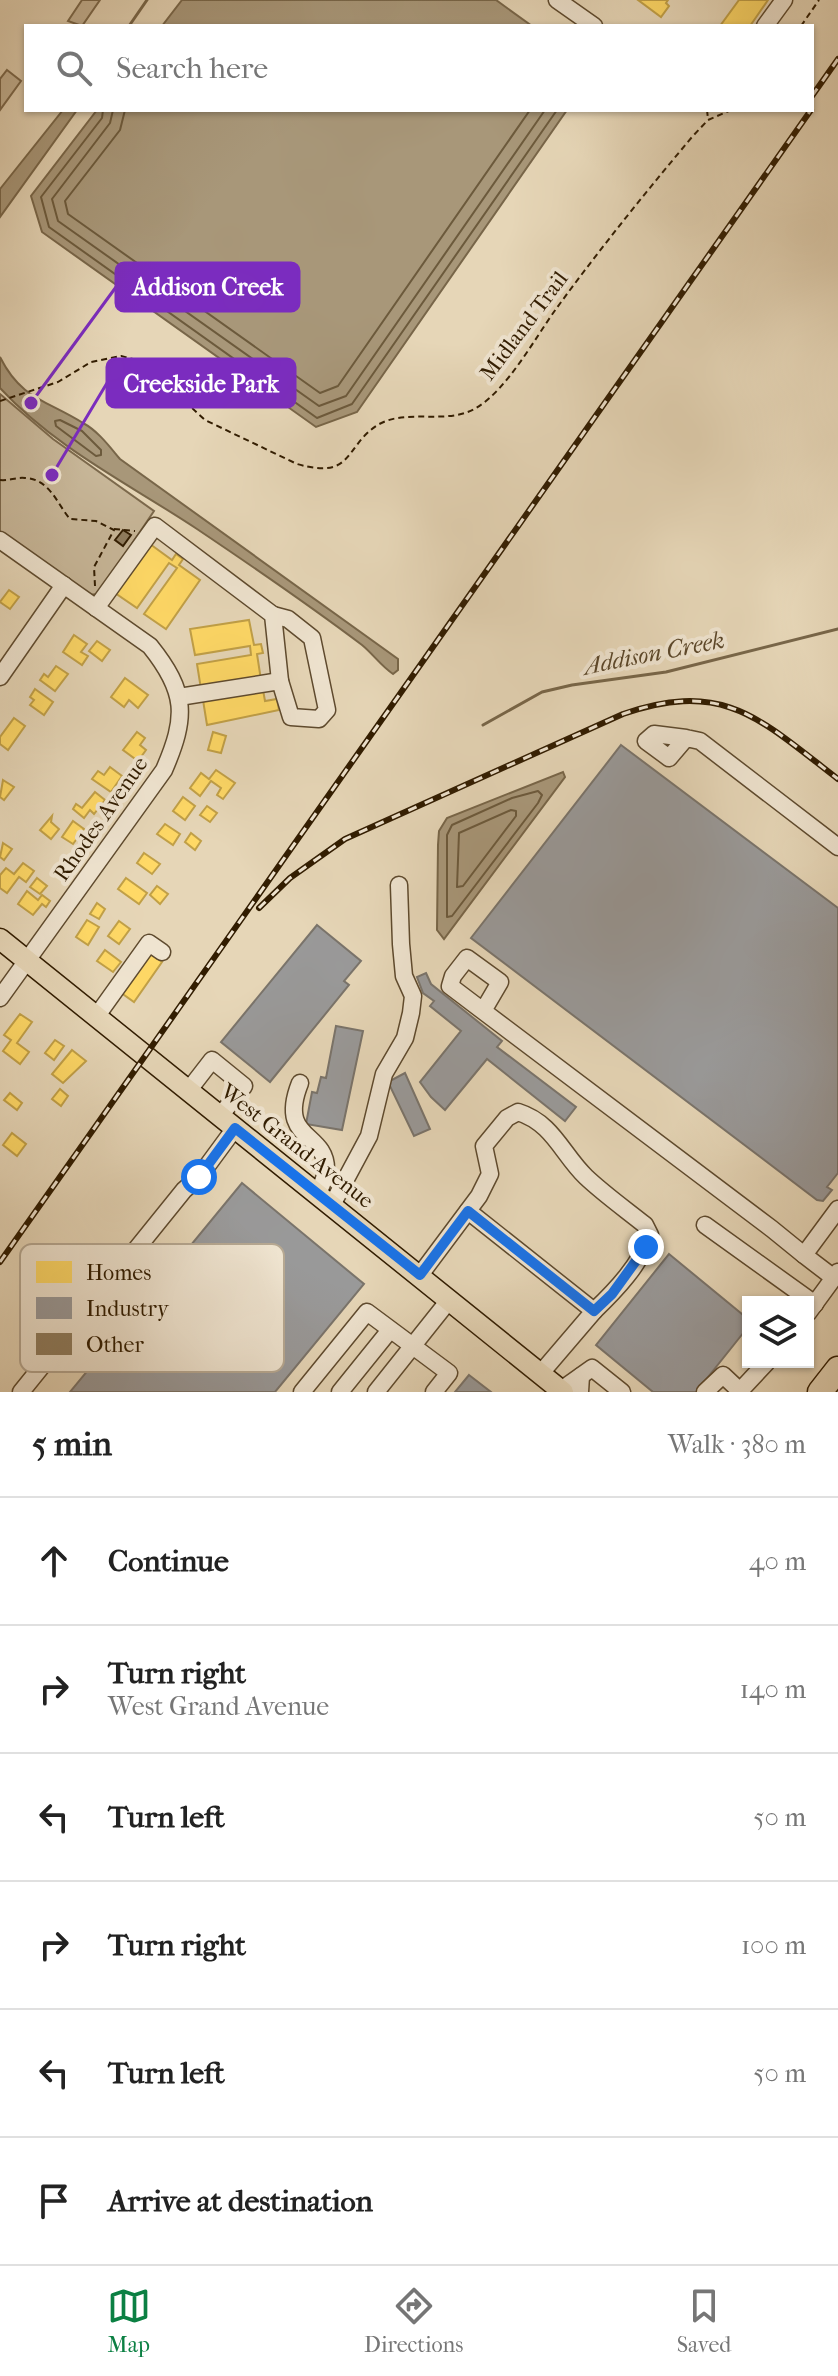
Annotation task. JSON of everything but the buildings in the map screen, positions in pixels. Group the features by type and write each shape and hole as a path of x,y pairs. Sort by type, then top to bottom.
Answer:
{"highway":[{"path":"820,1392 838,1369"}],"main road":[{"name":"West Grand Avenue","path":"0,939 541,1373 571,1388"}],"street":[{"path":"557,0 591,24"},
{"path":"766,24 784,0"},
{"path":"99,604 155,526 273,615 288,619 312,638 327,710 319,719 291,717 280,681 273,615"},
{"name":"Rhodes Avenue","path":"0,540 64,585 99,604 150,646 169,670 179,697 180,734 164,770 0,998"},
{"path":"0,677 64,585"},
{"path":"179,697 280,681"},
{"path":"686,738 700,741 838,847"},
{"path":"325,1199 369,1136 384,1074 405,1038 411,1013 413,996 403,965 399,885"},
{"path":"96,1017 149,943 162,952"},
{"path":"483,1011 804,1255 836,1275 814,1305"},
{"path":"140,1244 184,1190 199,1177 244,1086 212,1060 188,1091"},
{"path":"300,1083 292,1113 296,1124 324,1161 325,1199"},
{"path":"420,1275 468,1211 490,1174 484,1146 507,1118 518,1112 531,1116 561,1141 583,1175 645,1225 650,1235 646,1247 612,1294 541,1373"},
{"path":"804,1255 838,1209"},
{"path":"468,1211 594,1311"},
{"path":"705,1225 797,1296"},
{"path":"376,1392 450,1299"},
{"path":"302,1392 367,1312 449,1373 434,1392"},
{"path":"340,1392 390,1330"},
{"path":"571,1388 592,1368 622,1392"},
{"path":"705,1392 723,1375 740,1391 761,1368"},
{"path":"21,1392 37,1372"}],"path":[{"path":"802,24 819,0"},
{"path":"707,112 708,120"},
{"name":"Midland Trail","path":"0,401 58,382 91,362 121,356 137,360 152,371 205,420 312,469 338,465 350,457 377,426 393,419 459,417 494,395 580,278 708,120 726,112"},
{"path":"0,480 27,478 40,482 52,491 70,519 96,521 114,530 125,528 147,536"},
{"path":"99,604 94,567 114,530"}],"shaded area":[{"path":"82,0 100,0 83,24 68,21"},
{"path":"7,70 21,81 0,110 0,79"},
{"path":"0,394 53,439 154,511 98,594 88,595 0,532"}],"water":[{"path":"182,0 496,0 529,24 164,24"},
{"path":"61,112 76,112 0,217 0,189"},
{"path":"95,112 566,112 357,412 316,427 42,232 31,196"},
{"path":"0,357 26,390 88,426 120,459 398,659 398,670 393,674 362,645 280,586 45,429 0,388"},
{"path":"563,772 565,777 444,939 437,930 438,845 439,831 447,818"}],"waterway":[{"name":"Addison Creek","path":"130,24 147,0"},
{"name":"Addison Creek","path":"483,725 542,692 666,672 838,629"}],"railway":[{"path":"814,93 838,59"},
{"path":"0,1262 810,112"},
{"path":"259,908 290,878 345,839 623,714 658,704 689,701 740,711 763,723 838,779"}],"place":[{"name":"Addison Creek","path":"31,403"},
{"name":"Creekside Park","path":"52,475"}],"route":[{"path":"199,1177 235,1128 420,1275 431,1256 468,1211 594,1311 612,1294 646,1247"}]}
